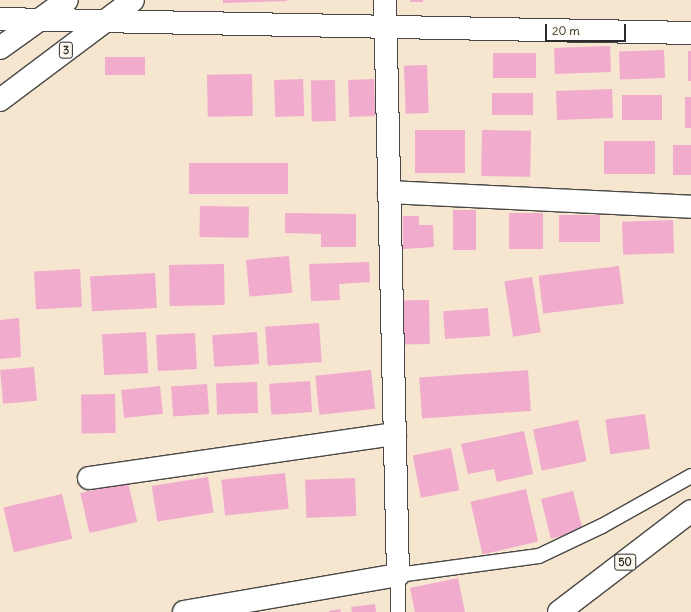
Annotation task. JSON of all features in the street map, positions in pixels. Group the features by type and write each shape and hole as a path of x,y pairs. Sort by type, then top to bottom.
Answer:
{"main road":[{"path":"0,48 67,0"},
{"name":"3","path":"0,100 133,0"},
{"path":"184,612 398,575 385,0"},
{"path":"0,19 691,33"},
{"path":"389,192 691,207"},
{"path":"89,478 395,434"},
{"name":"50","path":"559,612 691,511"}],"lane":[{"path":"398,612 398,575 539,556 602,526 691,476"}],"building":[{"path":"223,0 287,0 287,1 223,3"},
{"path":"410,0 423,0 423,2 410,2"},
{"path":"610,46 611,72 555,74 554,48"},
{"path":"664,50 665,78 620,80 619,52"},
{"path":"688,51 691,51 691,81 688,81"},
{"path":"493,53 536,53 536,78 493,78"},
{"path":"105,57 145,57 145,75 105,75"},
{"path":"427,65 429,113 406,114 404,66"},
{"path":"252,74 253,116 208,117 207,75"},
{"path":"303,79 304,116 275,117 274,80"},
{"path":"374,79 375,116 349,117 348,80"},
{"path":"311,80 335,80 336,121 312,121"},
{"path":"612,89 613,118 557,120 556,91"},
{"path":"492,93 533,93 533,115 492,115"},
{"path":"622,95 662,95 662,120 622,120"},
{"path":"685,97 691,97 691,128 685,128"},
{"path":"415,130 465,130 465,173 415,173"},
{"path":"482,130 531,131 530,177 481,176"},
{"path":"604,141 655,141 655,174 604,174"},
{"path":"673,145 691,145 691,175 673,175"},
{"path":"189,163 288,163 288,194 189,194"},
{"path":"200,206 249,207 248,238 199,237"},
{"path":"453,210 476,210 476,250 453,250"},
{"path":"285,213 356,214 356,247 321,247 321,234 285,233"},
{"path":"509,213 543,213 543,249 509,249"},
{"path":"559,215 600,215 600,242 559,242"},
{"path":"403,216 419,216 419,225 433,225 434,247 403,249"},
{"path":"673,220 674,253 623,255 622,222"},
{"path":"289,256 292,293 249,297 246,260"},
{"path":"369,262 370,282 339,284 340,300 311,301 309,264"},
{"path":"224,264 225,305 170,306 169,265"},
{"path":"619,266 624,304 543,314 539,276"},
{"path":"80,269 82,307 36,309 34,271"},
{"path":"155,273 157,308 92,311 90,276"},
{"path":"532,277 541,332 513,337 504,281"},
{"path":"429,300 430,344 400,345 399,301"},
{"path":"488,308 490,336 445,339 443,311"},
{"path":"19,318 21,357 0,359 0,320"},
{"path":"319,323 322,362 268,366 265,327"},
{"path":"146,332 148,373 104,375 102,334"},
{"path":"257,332 259,364 214,367 212,335"},
{"path":"195,333 197,369 158,371 156,335"},
{"path":"34,367 37,401 3,404 0,370"},
{"path":"371,370 375,409 319,415 315,376"},
{"path":"528,370 531,411 422,419 419,378"},
{"path":"310,381 312,412 271,415 269,384"},
{"path":"257,382 258,413 217,414 216,383"},
{"path":"207,384 209,414 173,416 171,387"},
{"path":"160,386 163,414 124,418 121,390"},
{"path":"115,394 116,433 82,434 81,395"},
{"path":"645,414 650,449 610,454 605,420"},
{"path":"578,420 587,461 542,471 533,430"},
{"path":"524,431 533,474 497,482 494,469 468,474 461,444"},
{"path":"451,448 459,490 421,498 413,455"},
{"path":"285,473 289,509 225,515 221,480"},
{"path":"208,477 214,513 157,521 152,486"},
{"path":"355,478 356,516 306,518 305,480"},
{"path":"128,482 137,522 89,533 80,493"},
{"path":"526,489 538,542 483,554 470,502"},
{"path":"573,491 583,531 551,539 541,499"},
{"path":"62,494 72,539 14,552 4,507"},
{"path":"458,578 465,612 415,612 410,588"},
{"path":"375,604 376,612 352,612 351,607"},
{"path":"340,609 341,612 329,612 329,611"}]}
